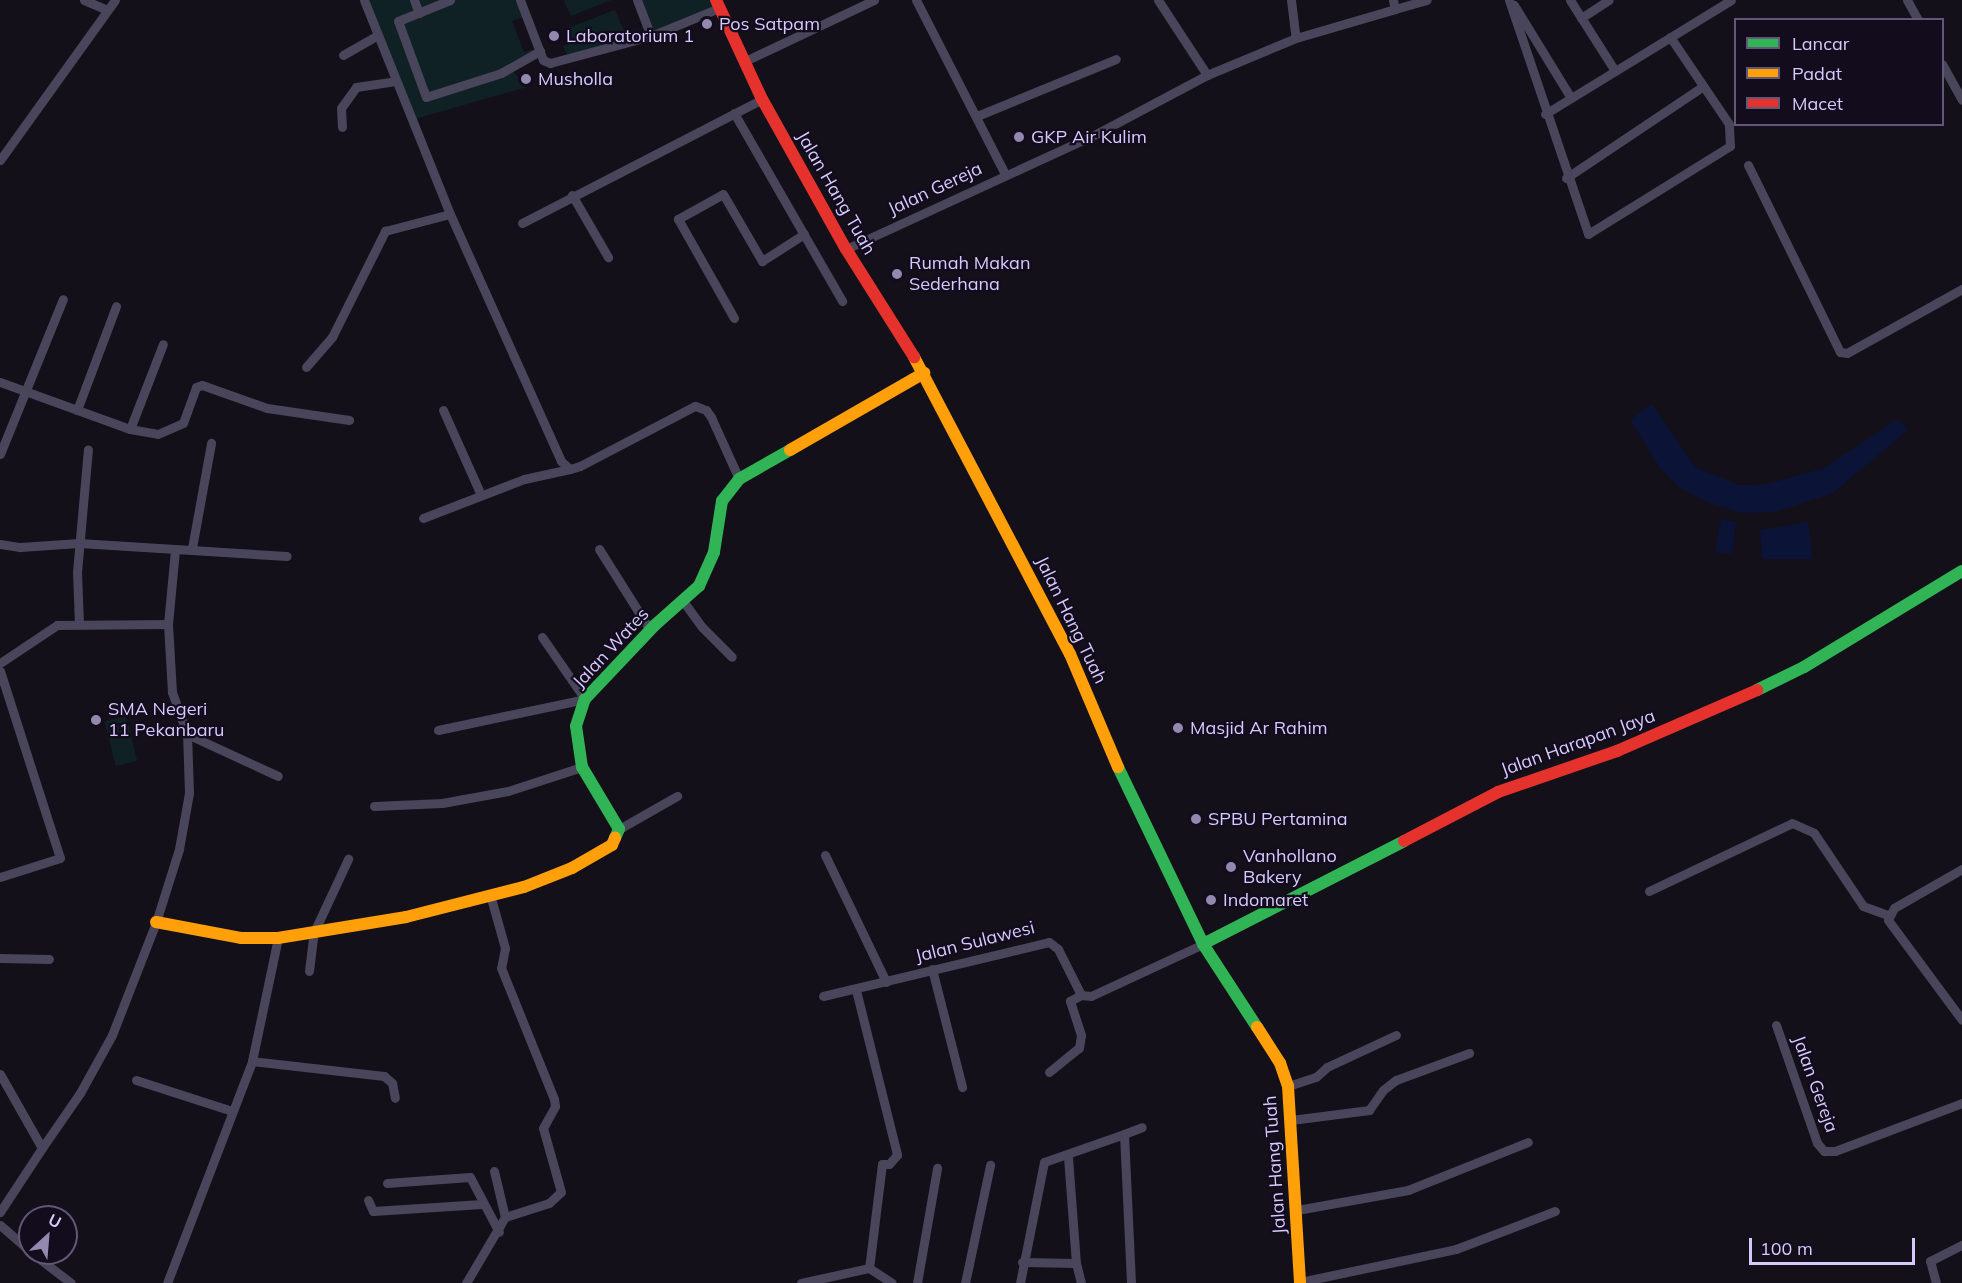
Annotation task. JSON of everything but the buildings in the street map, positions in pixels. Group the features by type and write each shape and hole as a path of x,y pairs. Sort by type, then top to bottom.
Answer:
{"street":[{"path":"84,0 107,10"},
{"path":"0,160 115,0"},
{"path":"364,0 450,214 561,461 570,469"},
{"path":"414,0 419,13"},
{"path":"450,0 398,21 426,97 501,73 540,51"},
{"path":"520,0 543,60 550,63 651,36 718,4"},
{"path":"637,0 651,36"},
{"path":"743,62 874,0"},
{"path":"916,0 1005,174"},
{"path":"1158,0 1207,75"},
{"path":"1291,0 1296,38"},
{"name":"Jalan Gereja","path":"846,249 1098,133 1207,75 1296,38 1394,4 1427,0"},
{"path":"1510,0 1571,98"},
{"path":"1510,0 1584,231 1591,234 1730,146 1729,124 1670,37"},
{"path":"1570,0 1615,71"},
{"path":"1581,18 1609,0"},
{"path":"1545,114 1731,0"},
{"path":"1907,0 1917,18"},
{"name":"Jalan Hang Tuah","path":"718,4 762,99 846,249 924,373 1070,654 1137,812 1203,944 1251,1014 1280,1063 1288,1086 1300,1283"},
{"path":"343,55 378,35"},
{"path":"977,116 1116,59"},
{"path":"1944,68 1962,100"},
{"path":"342,127 341,108 356,87 396,81"},
{"path":"1566,178 1702,87"},
{"path":"522,223 572,195 762,99"},
{"path":"734,113 842,301"},
{"path":"1748,165 1840,352 1847,353 1962,289"},
{"path":"734,318 678,219 723,194 762,261 804,234"},
{"path":"572,195 608,257"},
{"path":"306,367 332,337 386,231 450,214"},
{"path":"0,454 63,299"},
{"path":"77,410 116,306"},
{"path":"130,429 162,344"},
{"name":"Jalan Wates","path":"619,829 582,767 576,726 585,699 706,575 714,552 722,501 740,479 924,373"},
{"path":"0,382 130,429 158,434 178,428 187,417 196,387 202,385 267,408 349,420"},
{"path":"423,518 524,479 570,469 695,406 706,410 711,417 740,479"},
{"path":"443,410 482,495"},
{"path":"192,548 211,443"},
{"path":"79,624 79,543 88,449"},
{"path":"0,544 20,547 79,543 175,550 192,548 288,556"},
{"path":"599,549 650,630"},
{"path":"0,1212 80,1093 112,1035 156,921 179,849 189,793 187,735 172,692 168,624 175,550"},
{"name":"Jalan Harapan Jaya","path":"1203,944 1498,792 1617,751 1773,682 1962,571"},
{"path":"683,601 702,627 732,657"},
{"path":"0,663 57,625 168,624"},
{"path":"438,730 585,699 542,637"},
{"path":"0,671 2,687 60,858 0,878"},
{"path":"187,735 278,776"},
{"path":"374,806 442,803 497,793 582,767"},
{"path":"156,921 241,938 278,938 492,898 572,868 612,845 619,829 677,796"},
{"path":"1649,891 1792,823 1814,833 1863,906 1888,915"},
{"path":"825,855 886,982"},
{"path":"309,971 314,933 348,859"},
{"path":"1962,869 1894,908 1888,915 1889,923 1962,1020"},
{"path":"492,898 505,948 501,968 554,1099 555,1106 543,1128 561,1188 555,1201 505,1216"},
{"path":"167,1283 252,1061 278,938"},
{"name":"Jalan Sulawesi","path":"823,996 856,990 932,969 1049,942 1058,949 1081,995"},
{"path":"1048,1072 1079,1048 1081,1035 1070,1001 1081,995 1091,996 1203,944"},
{"path":"0,957 49,959"},
{"path":"490,971 501,968"},
{"path":"932,969 962,1087"},
{"path":"856,990 897,1155 889,1164 882,1164 869,1268"},
{"name":"Jalan Gereja","path":"1776,1025 1814,1133 1824,1151 1835,1151 1962,1103"},
{"path":"1288,1086 1316,1077 1328,1067 1396,1035"},
{"path":"1291,1120 1369,1110 1383,1090 1396,1080 1469,1053"},
{"path":"252,1061 384,1076 392,1083 395,1098"},
{"path":"0,1074 42,1148"},
{"path":"136,1080 232,1111"},
{"path":"1020,1283 1022,1262 1044,1162 1068,1156 1143,1127"},
{"path":"1124,1134 1131,1283"},
{"path":"1297,1210 1408,1190 1528,1142"},
{"path":"1068,1156 1076,1263 1081,1283"},
{"path":"965,1283 990,1165"},
{"path":"917,1283 937,1168"},
{"path":"466,1283 499,1232 505,1216 494,1171"},
{"path":"387,1183 470,1177 482,1204 499,1232"},
{"path":"368,1200 373,1211 482,1204"},
{"path":"1300,1283 1456,1249 1555,1211"},
{"path":"0,1225 18,1241"},
{"path":"1936,1283 1930,1261 1962,1245"},
{"path":"1022,1262 1076,1263"},
{"path":"48,1265 71,1283"},
{"path":"801,1283 869,1268 892,1283"}],"shaded area":[{"path":"367,0 520,0 526,16 512,21 524,52 538,48 510,68 527,87 415,119"},
{"path":"566,0 611,0 571,16 564,1"},
{"path":"637,0 711,0 715,10 651,36"},
{"path":"615,10 624,31 620,42 568,57 563,46 573,43 568,28"},
{"path":"126,716 137,761 116,766 105,721"}],"water":[{"path":"1652,404 1695,467 1739,485 1767,484 1824,468 1898,419 1908,430 1833,493 1775,512 1742,513 1706,502 1680,488 1661,469 1630,420"},
{"path":"1721,519 1736,522 1732,554 1715,552"},
{"path":"1808,522 1813,559 1762,559 1760,530"}],"traffic: fast":[{"path":"615,838 619,829 582,767 576,726 585,699 655,625 699,586 714,552 722,501 739,479 790,450"},
{"path":"1757,690 1804,667 1962,571"},
{"path":"1118,767 1203,944 1257,1027"},
{"path":"1203,944 1404,841"}],"traffic: slow":[{"path":"914,357 1070,654 1118,767"},
{"path":"790,450 924,373"},
{"path":"156,922 241,938 278,938 406,917 524,887 572,868 612,845 615,838"},
{"path":"1257,1027 1280,1063 1288,1086 1300,1283"}],"traffic: jam":[{"path":"716,0 762,99 846,249 914,357"},
{"path":"1404,841 1498,792 1617,751 1757,690"}],"place":[{"name":"Pos Satpam","path":"707,24"},
{"name":"Laboratorium 1","path":"554,36"},
{"name":"Musholla","path":"526,79"},
{"name":"GKP Air Kulim","path":"1019,137"},
{"name":"Rumah Makan Sederhana","path":"897,274"},
{"name":"SMA Negeri 11 Pekanbaru","path":"96,720"},
{"name":"Masjid Ar Rahim","path":"1178,728"},
{"name":"SPBU Pertamina","path":"1196,819"},
{"name":"Vanhollano Bakery","path":"1231,867"},
{"name":"Indomaret","path":"1211,900"}]}
